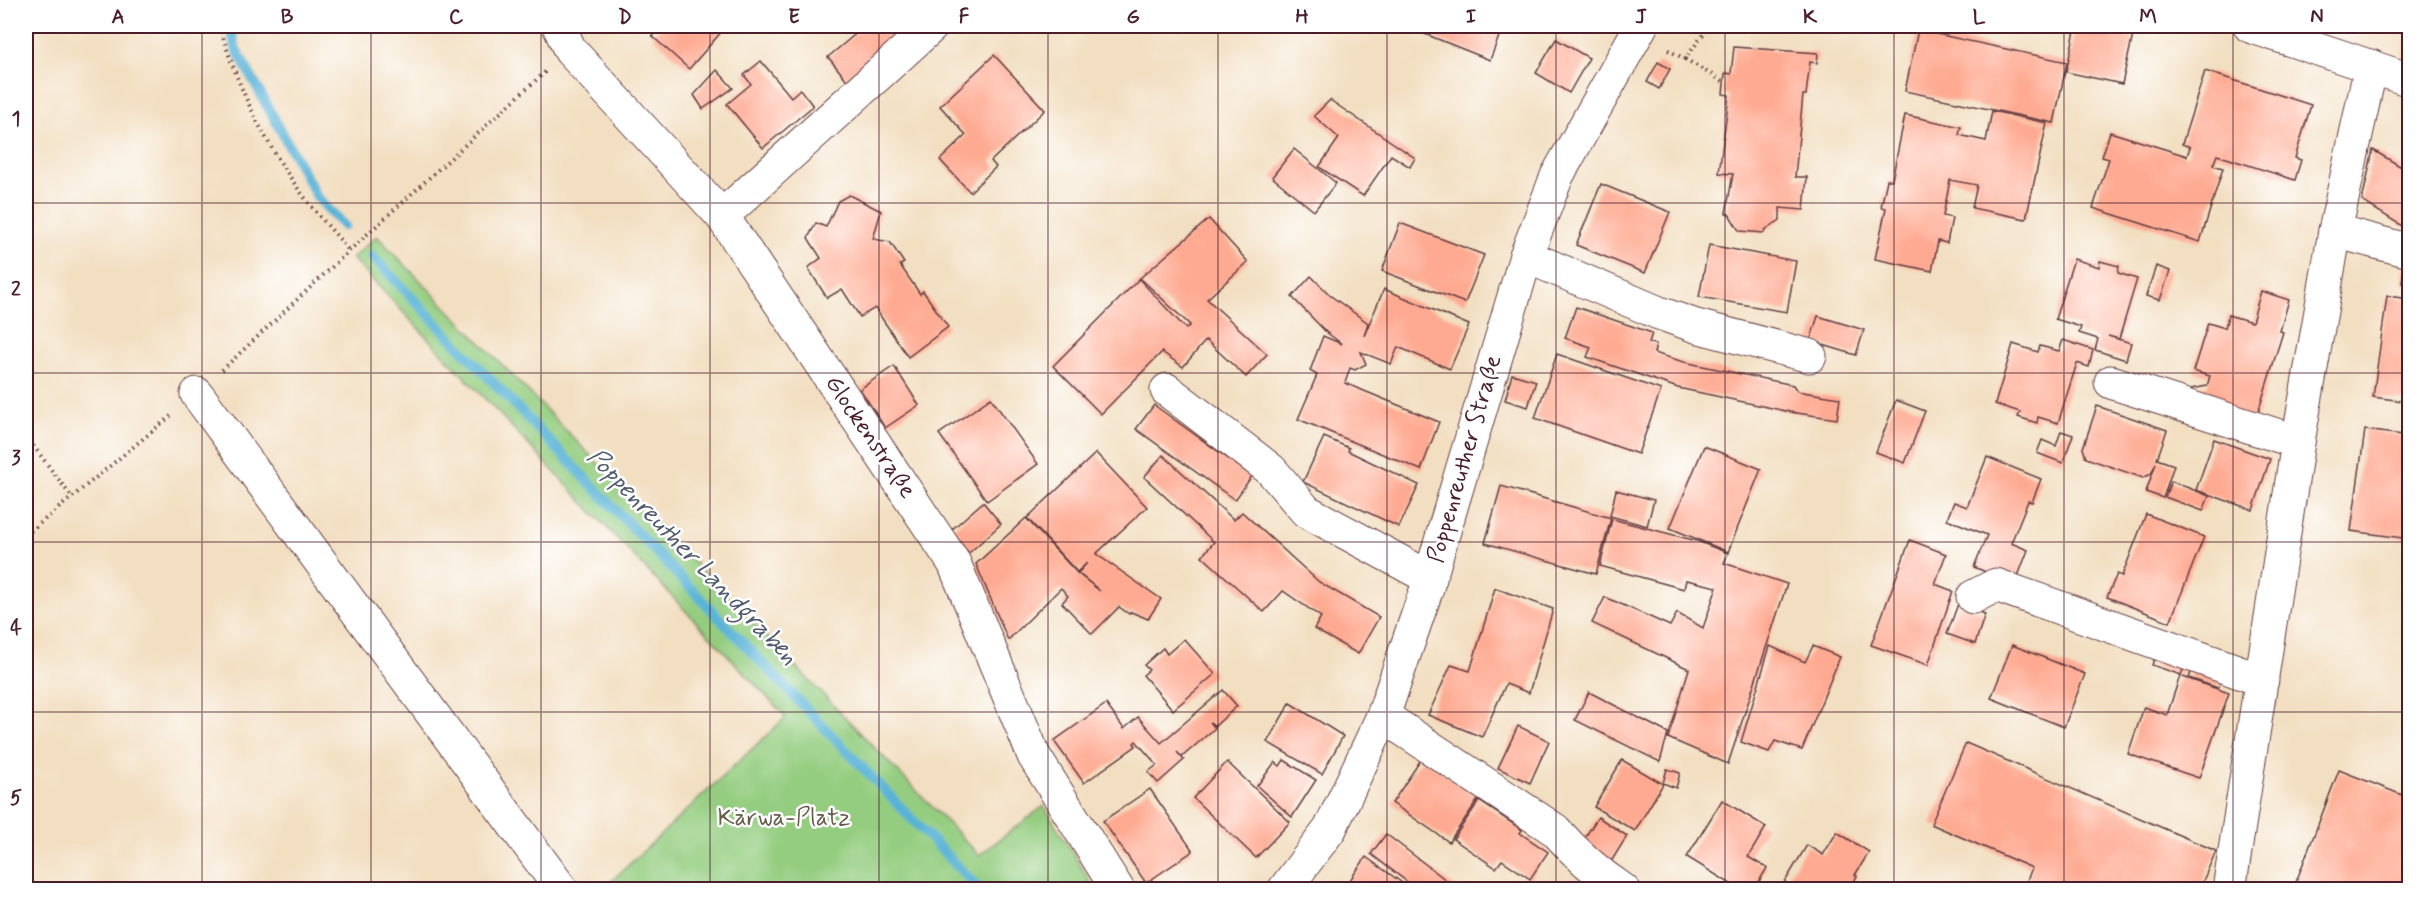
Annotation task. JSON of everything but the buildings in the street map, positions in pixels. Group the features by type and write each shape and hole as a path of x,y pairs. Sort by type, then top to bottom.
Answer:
{"street":[{"path":"722,216 932,26"},
{"path":"2250,26 2409,80"},
{"name":"Poppenreuther Straße","path":"1284,890 1330,830 1383,716 1430,578 1526,256 1557,176 1639,30"},
{"name":"Glockenstraße","path":"564,38 722,216 954,563 1034,756 1118,890"},
{"path":"2229,890 2298,442 2335,231 2371,66"},
{"path":"2335,231 2409,251"},
{"path":"1526,256 1696,326 1810,356"},
{"path":"2111,382 2298,442"},
{"path":"1167,390 1271,470 1306,512 1430,578"},
{"path":"197,394 562,890"},
{"path":"1973,597 1996,585 2262,680"},
{"path":"1383,716 1555,830 1577,856 1623,890"}],"path":[{"path":"220,26 227,52 267,141 308,201 349,251"},
{"path":"1685,59 1705,32 1715,26"},
{"path":"1639,30 1724,82"},
{"path":"26,535 197,394 349,251 564,38"},
{"path":"26,436 71,496"}],"green space":[{"name":"Kärwa-Platz","path":"377,236 979,855 1044,806 1095,889 603,889 786,717 352,258"}],"waterway":[{"name":"Poppenreuther Landgraben","path":"230,26 236,49 317,197 344,226"},
{"name":"Poppenreuther Landgraben","path":"372,256 980,890"}]}
